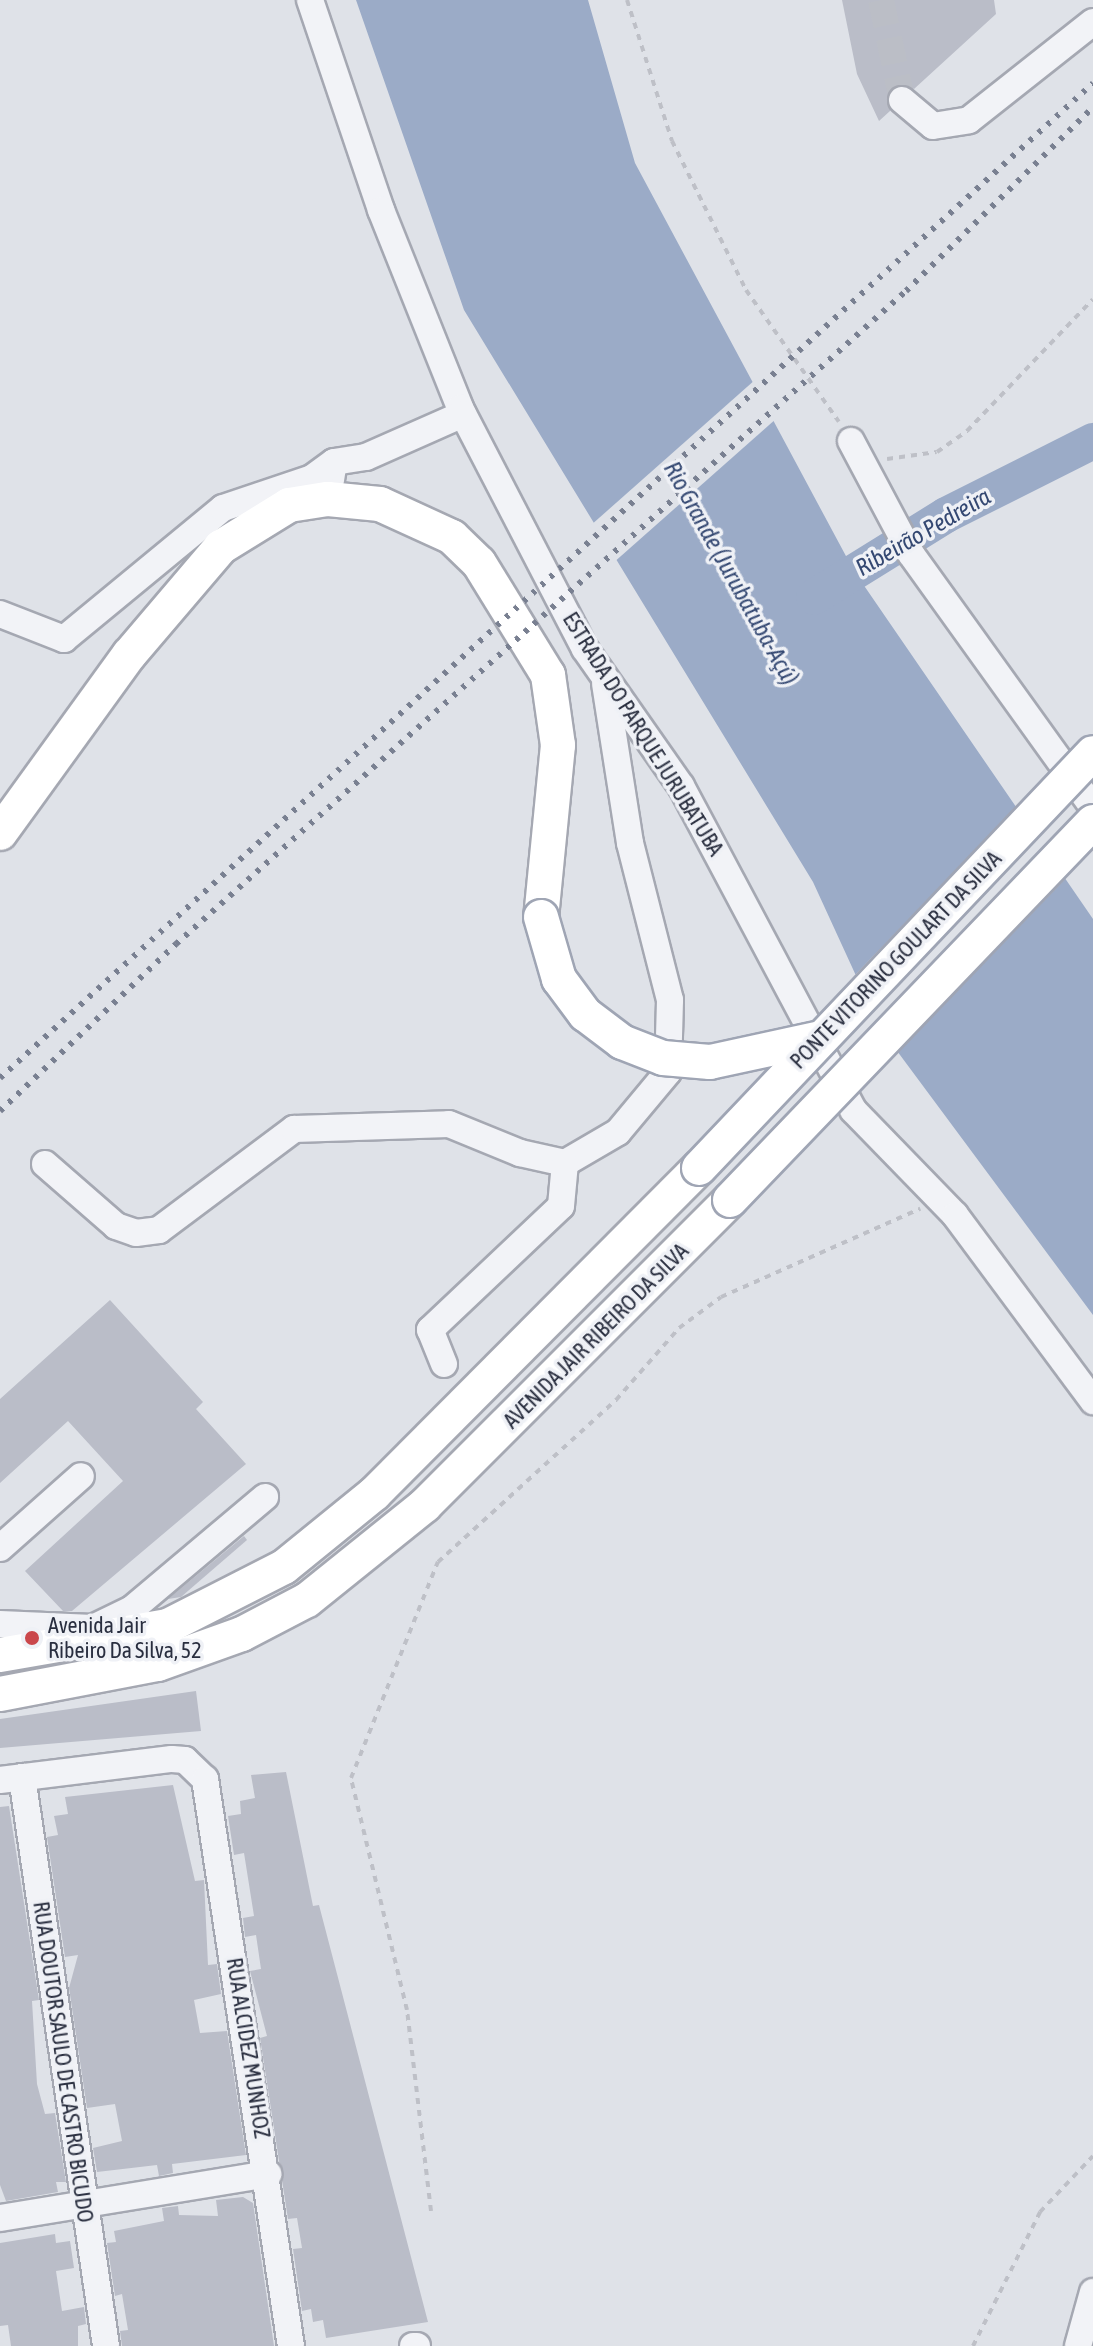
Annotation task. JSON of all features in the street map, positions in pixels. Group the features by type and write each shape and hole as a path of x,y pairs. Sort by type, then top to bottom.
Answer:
{"main road":[{"path":"0,833 148,631 221,547 289,505 328,499 380,504 452,537 479,563 526,631 557,707 541,917 559,979 585,1014 622,1042 663,1058 710,1062 821,1038"},
{"name":"PONTE VITORINO GOULART DA SILVA","path":"699,1168 1093,753"},
{"name":"AVENIDA JAIR RIBEIRO DA SILVA","path":"0,1694 65,1686 242,1634 307,1600 374,1549 524,1410 1093,822"},
{"name":"AVENIDA JAIR RIBEIRO DA SILVA","path":"0,1655 130,1636 205,1611 284,1567 342,1525 699,1168"},
{"path":"189,1652 205,1611"}],"street":[{"name":"ESTRADA DO PARQUE JURUBATUBA","path":"310,0 381,210 463,414 604,677 681,786 853,1110 941,1200 1093,1401"},
{"path":"902,100 933,126 969,120 1093,22"},
{"path":"0,614 64,639 223,508 312,478 334,462 366,457 463,414"},
{"path":"851,441 911,554 1093,807"},
{"path":"328,499 334,462"},
{"path":"45,1164 116,1226 136,1233 159,1230 294,1129 449,1124 520,1153 565,1163 618,1132 668,1072 670,1000 630,843 604,677"},
{"path":"444,1364 430,1330 561,1206 565,1163"},
{"path":"0,1548 81,1476"},
{"path":"0,1624 93,1628 119,1615 265,1497"},
{"name":"RUA ALCIDEZ MUNHOZ","path":"11,1779 185,1760 205,1779 268,2174 291,2346"},
{"name":"RUA DOUTOR SAULO DE CASTRO BICUDO","path":"11,1779 106,2346"},
{"path":"0,2218 268,2174"},
{"path":"1078,2346 1093,2292"}],"path":[{"path":"627,0 672,141 746,290 851,441 871,457 893,460 937,452 967,431 1093,299"},
{"path":"431,2211 407,2010 351,1778 438,1562 616,1400 679,1328 721,1297 941,1200"},
{"path":"973,2346 1040,2212 1093,2156"}],"water":[{"name":"Rio Grande (Jurubatuba-Açú)","path":"356,0 588,0 635,163 854,571 1093,919 1093,1315 880,1028 813,882 464,310"}],"pier":[{"path":"756,379 777,418 612,564 590,526"},
{"path":"1019,805 1068,876 895,1055 852,978"}],"building":[{"path":"842,0 994,0 996,14 914,89 904,84 890,89 890,111 879,121 857,74"},
{"path":"110,1300 203,1402 196,1409 246,1464 72,1611 63,1611 25,1571 123,1481 68,1421 0,1483 0,1399"},
{"path":"244,1536 247,1540 181,1597 168,1599"},
{"path":"196,1691 201,1731 0,1748 0,1719"},
{"path":"286,1772 313,1906 319,1905 428,2322 326,2338 323,2320 313,2322 311,2309 302,2311 293,2249 302,2248 297,2218 288,2219 260,2038 267,2036 250,1971 261,1969 256,1935 245,1937 243,1918 254,1916 244,1853 234,1855 228,1816 241,1814 240,1801 255,1798 251,1775"},
{"path":"173,1785 195,1881 204,1880 208,1965 217,1964 221,1994 194,2000 200,2033 227,2031 246,2155 172,2164 173,2173 159,2176 157,2165 97,2172 93,2148 122,2141 115,2104 87,2108 69,1988 78,1955 65,1957 47,1837 58,1835 54,1816 68,1814 65,1797"},
{"path":"9,1806 39,2000 32,2001 37,2084 45,2114 55,2113 66,2182 56,2182 58,2192 6,2201 0,2185 0,1807"},
{"path":"243,2197 253,2203 274,2346 122,2346 120,2331 128,2330 122,2294 115,2296 107,2243 116,2242 114,2231 164,2221 162,2208 178,2206 179,2215 218,2216 216,2200"},
{"path":"55,2234 56,2243 70,2241 74,2268 56,2271 62,2311 84,2307 86,2324 78,2326 78,2346 11,2346 8,2325 0,2326 0,2243"}],"waterway":[{"name":"Ribeirão Pedreira","path":"814,597 946,515 1093,441"}],"tunnel":[{"path":"881,0 902,100"}],"railway":[{"path":"0,1078 1093,83"},
{"path":"0,1111 176,944 906,291 1093,107"}],"place":[{"name":"Avenida Jair Ribeiro Da Silva, 52","path":"32,1638"}]}
